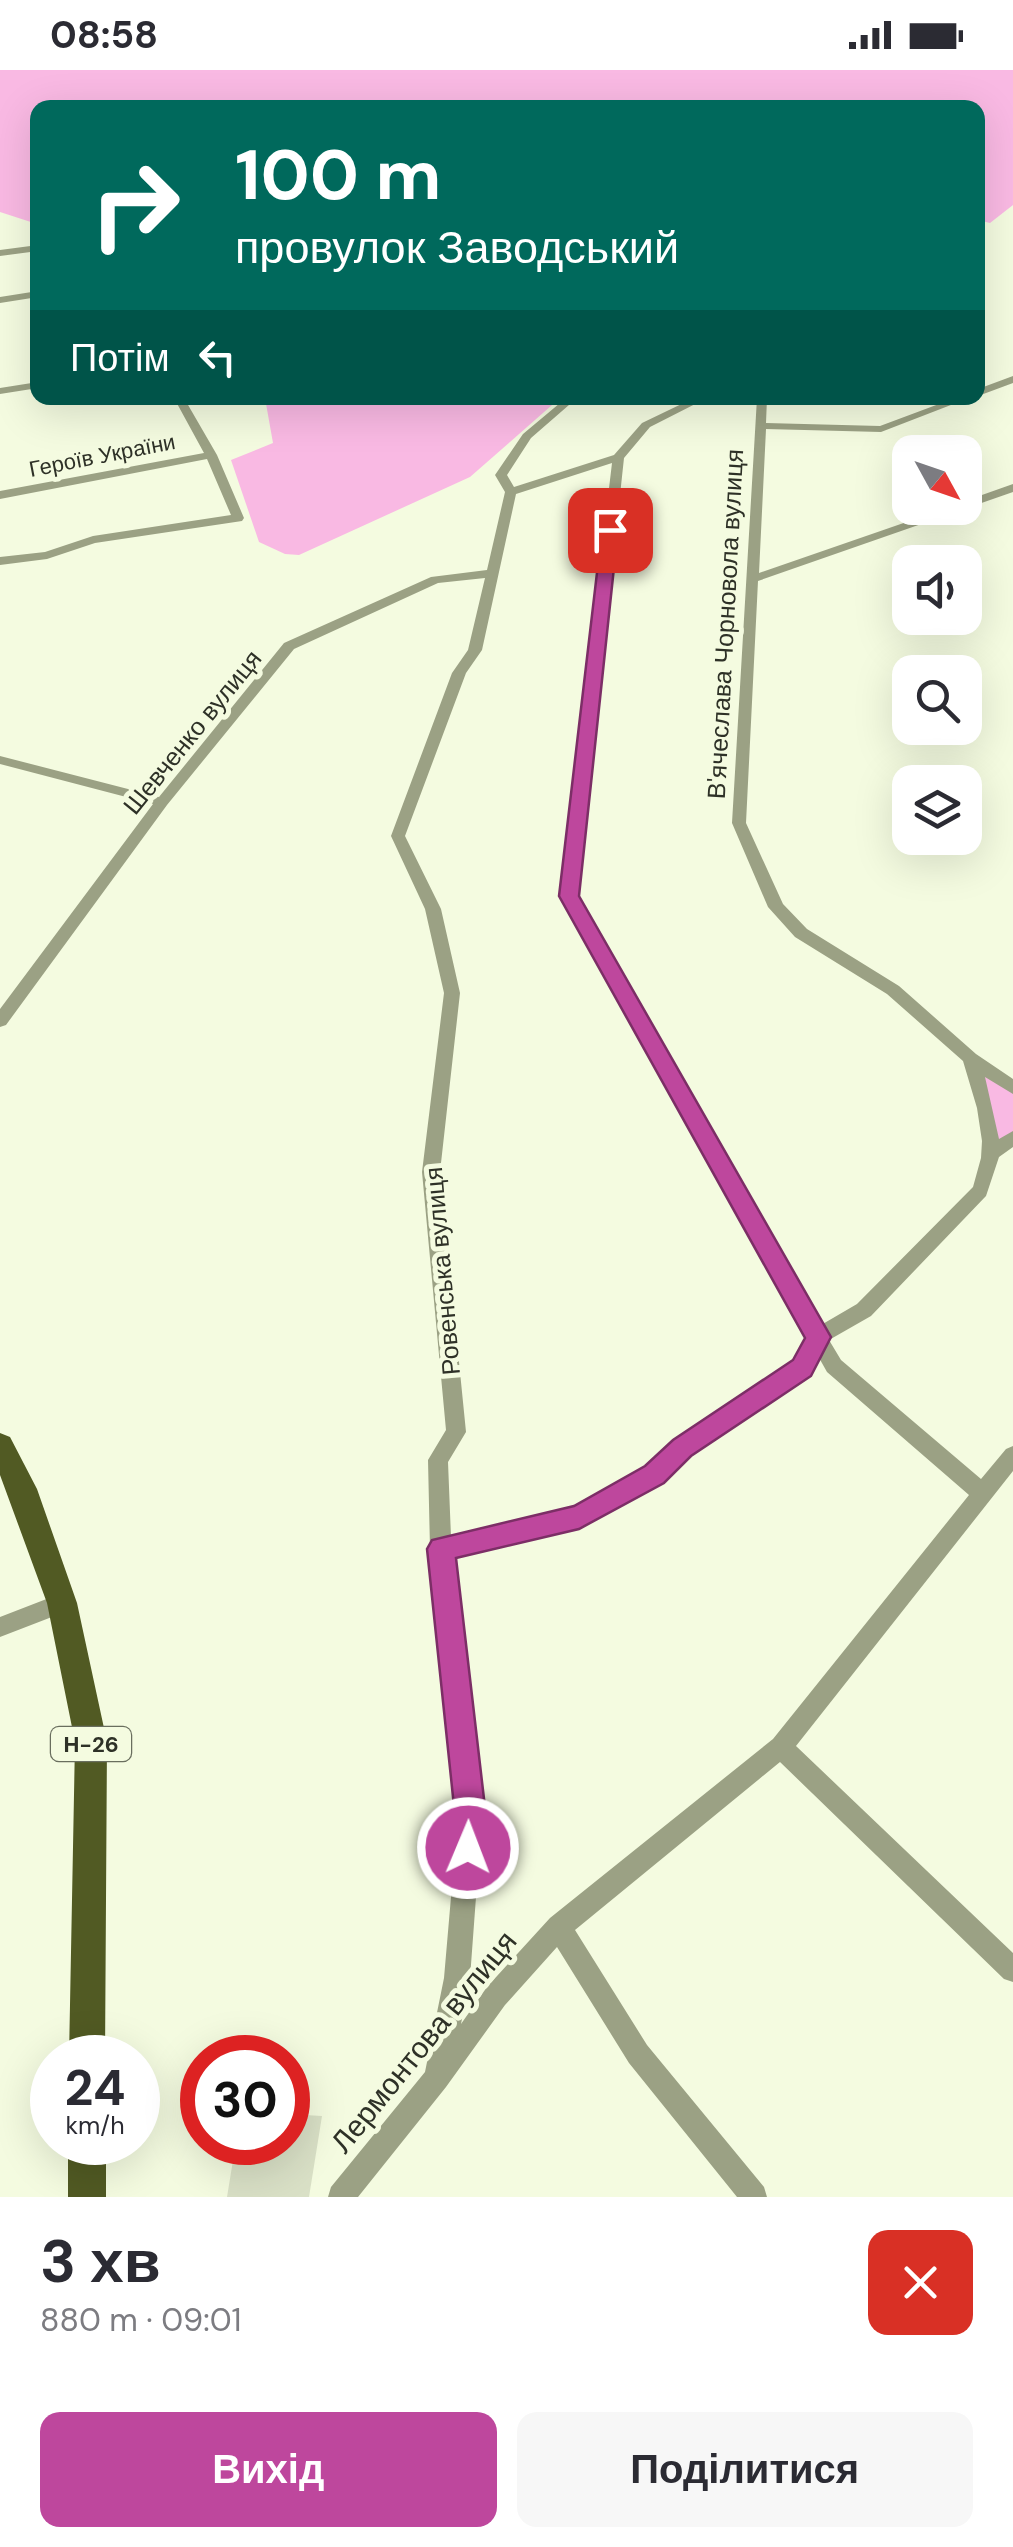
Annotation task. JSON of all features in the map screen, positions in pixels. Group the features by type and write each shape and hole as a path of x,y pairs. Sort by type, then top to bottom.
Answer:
{"main road":[{"name":"Н-26","path":"0,1446 22,1489 62,1603 91,1742 87,2035"},
{"path":"87,2165 87,2197"}],"street":[{"path":"0,254 30,249"},
{"path":"0,300 30,295"},
{"path":"985,389 1013,379"},
{"path":"0,391 30,386"},
{"path":"0,561 47,554 92,540 238,518 211,455 182,405"},
{"name":"Ровенська вулиця","path":"438,2078 457,1978 470,1816 441,1549 438,1460 456,1432 431,1172 452,993 433,910 398,836 459,673 475,650 511,492 501,475 516,447 564,405"},
{"path":"511,492 618,458 646,425 687,405"},
{"name":"В'ячеслава Чорновола вулиця","path":"762,405 738,823 776,907 801,933 893,990 970,1058 1013,1088"},
{"path":"762,426 881,429 945,405"},
{"name":"Героїв України","path":"0,495 211,455"},
{"path":"618,458 569,896 834,1366 983,1494"},
{"path":"982,499 1013,488"},
{"path":"753,580 910,525"},
{"name":"Шевченко вулиця","path":"0,1021 162,802 289,646 435,580 492,573"},
{"path":"0,760 162,802"},
{"path":"441,1549 579,1517 640,1483 682,1448 802,1368 818,1337 864,1310 965,1210 990,1171 992,1134 970,1058"},
{"path":"992,1152 1013,1138"},
{"name":"Лермонтова вулиця","path":"341,2197 438,2078 496,1996 558,1928 780,1748 1013,1456"},
{"path":"0,1628 62,1603"},
{"path":"780,1748 1013,1970"},
{"path":"558,1928 638,2054 754,2197"}],"shaded area":[{"path":"0,70 1013,70 1013,205 990,223 985,222 985,100 30,100 30,222 0,212"},
{"path":"266,405 552,405 470,477 299,555 285,554 259,542 231,460 273,443"},
{"path":"970,1058 1013,1088 1013,1139 993,1152"}],"building":[{"path":"310,2115 322,2116 309,2197 227,2197 232,2165 310,2165"}],"route":[{"path":"468,1848 470,1816 441,1549 579,1517 604,1503 654,1474 682,1448 802,1368 818,1337 569,896 610,530"}]}
